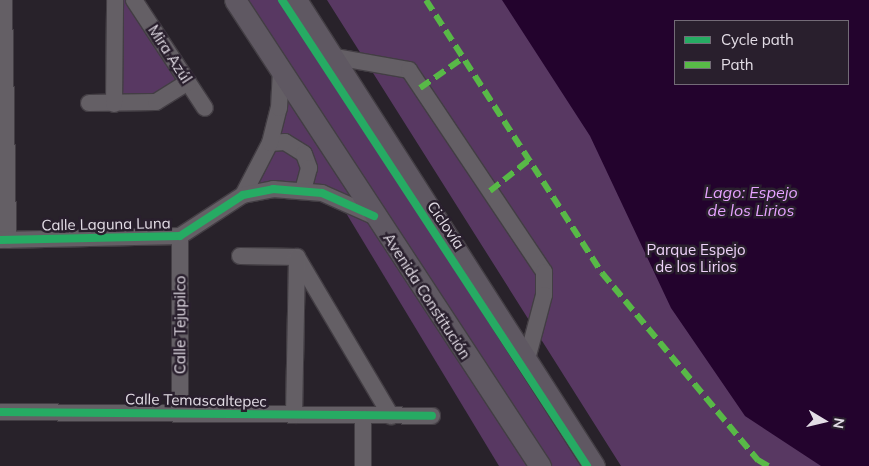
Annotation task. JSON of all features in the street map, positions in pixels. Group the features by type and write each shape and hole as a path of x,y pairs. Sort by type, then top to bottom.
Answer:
{"main road":[{"name":"Avenida Constitución","path":"235,0 374,216 540,466"},
{"path":"296,0 526,363 594,466"}],"street":[{"path":"4,0 4,240"},
{"path":"114,104 115,0"},
{"name":"Mira Azúl","path":"134,0 205,108"},
{"path":"330,56 409,70 544,272 544,295 526,363"},
{"name":"Calle Laguna Luna","path":"4,240 180,236 243,194 270,144 279,108 281,72"},
{"path":"89,103 156,102 188,82"},
{"path":"270,144 285,142 304,154 309,168 303,190"},
{"name":"Calle Laguna Luna","path":"243,194 303,190 340,199 374,216"},
{"name":"Calle Tejupilco","path":"180,236 180,414"},
{"path":"240,256 297,256"},
{"path":"294,415 297,256"},
{"path":"297,256 391,416"},
{"name":"Calle Temascaltepec","path":"0,412 363,417 432,416"},
{"path":"363,417 363,466"}],"green space":[{"path":"118,0 131,0 184,81 155,99 118,101"},
{"path":"237,0 294,0 592,466 541,466"},
{"name":"Parque Espejo de los Lirios","path":"327,0 869,0 869,466 621,466"},
{"path":"285,85 361,205 311,184 311,163 276,138"},
{"path":"278,147 301,157 300,185 255,186 273,148"},
{"path":"340,203 371,220 533,466 499,466"}],"water":[{"name":"Lago: Espejo de los Lirios","path":"502,0 869,0 869,466 821,466 745,416 671,308 590,136"}],"marked path":[{"path":"426,0 602,273 758,460 768,466"},
{"path":"420,88 463,58"},
{"path":"490,191 529,160"}],"cycle path":[{"name":"Ciclovía","path":"282,0 587,466"},
{"path":"0,240 180,236 243,195 273,189 322,193 374,216"},
{"path":"0,412 432,416"}]}
